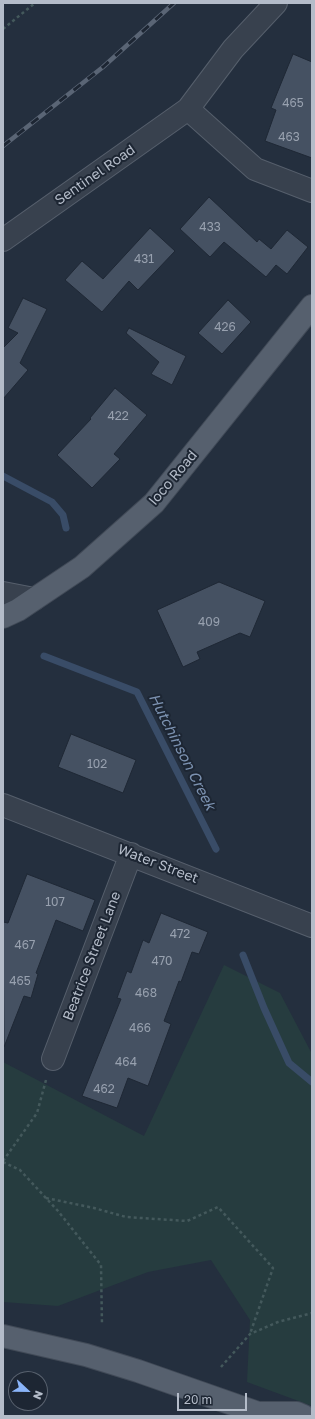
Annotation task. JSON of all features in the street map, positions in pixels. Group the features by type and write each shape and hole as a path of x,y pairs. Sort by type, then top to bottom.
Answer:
{"main road":[{"name":"Ioco Road","path":"3,617 34,599 82,567 154,503 312,306"},
{"path":"3,1336 86,1355 138,1371 259,1414 297,1413 304,1416"}],"street":[{"name":"Sentinel Road","path":"3,240 188,109 233,49 276,3"},
{"path":"188,109 255,169 312,190"},
{"path":"3,593 34,599"},
{"name":"Water Street","path":"3,805 312,926"},
{"name":"Beatrice Street Lane","path":"53,1059 131,854"}],"path":[{"path":"3,30 35,3"},
{"path":"53,1059 37,1113 3,1162 20,1170 46,1198 101,1265 102,1325"},
{"path":"46,1198 94,1208 126,1217 187,1221 218,1207 273,1268 250,1334 221,1367"},
{"path":"250,1334 278,1322 312,1313"}],"green space":[{"path":"224,965 280,993 312,1054 312,1406 247,1382 250,1320 211,1260 148,1272 58,1306 3,1302 3,1062 144,1136"}],"building":[{"path":"293,54 312,62 312,158 265,141 276,110 271,108"},
{"path":"209,197 257,242 259,239 271,249 287,230 308,247 287,274 276,265 266,277 224,242 210,257 180,229"},
{"path":"150,228 175,251 138,290 129,281 102,312 65,280 82,261 103,279"},
{"path":"23,298 47,309 20,363 28,370 3,399 3,348 18,333 8,328"},
{"path":"228,300 251,322 222,354 198,333"},
{"path":"129,328 186,356 172,385 151,374 159,362 126,333"},
{"path":"115,388 147,415 114,454 120,459 92,488 57,455 91,419 90,418"},
{"path":"219,582 265,601 250,637 240,633 197,652 200,659 183,667 157,610"},
{"path":"71,734 136,760 123,793 58,767"},
{"path":"27,874 95,900 83,931 56,920 36,973 38,974 31,998 24,996 4,1047 3,922 8,923"},
{"path":"161,913 208,932 199,954 192,952 181,982 179,981 164,1021 171,1024 148,1086 128,1078 117,1108 82,1096 121,999 117,998 127,971 131,973 143,940 149,943"}],"waterway":[{"name":"Hutchinson Creek","path":"3,476 52,502 63,515 66,528"},
{"name":"Hutchinson Creek","path":"44,656 137,692 216,849"},
{"name":"Hutchinson Creek","path":"243,955 264,1008 289,1063 312,1082"}],"railway":[{"path":"3,146 103,67 174,3"}]}
